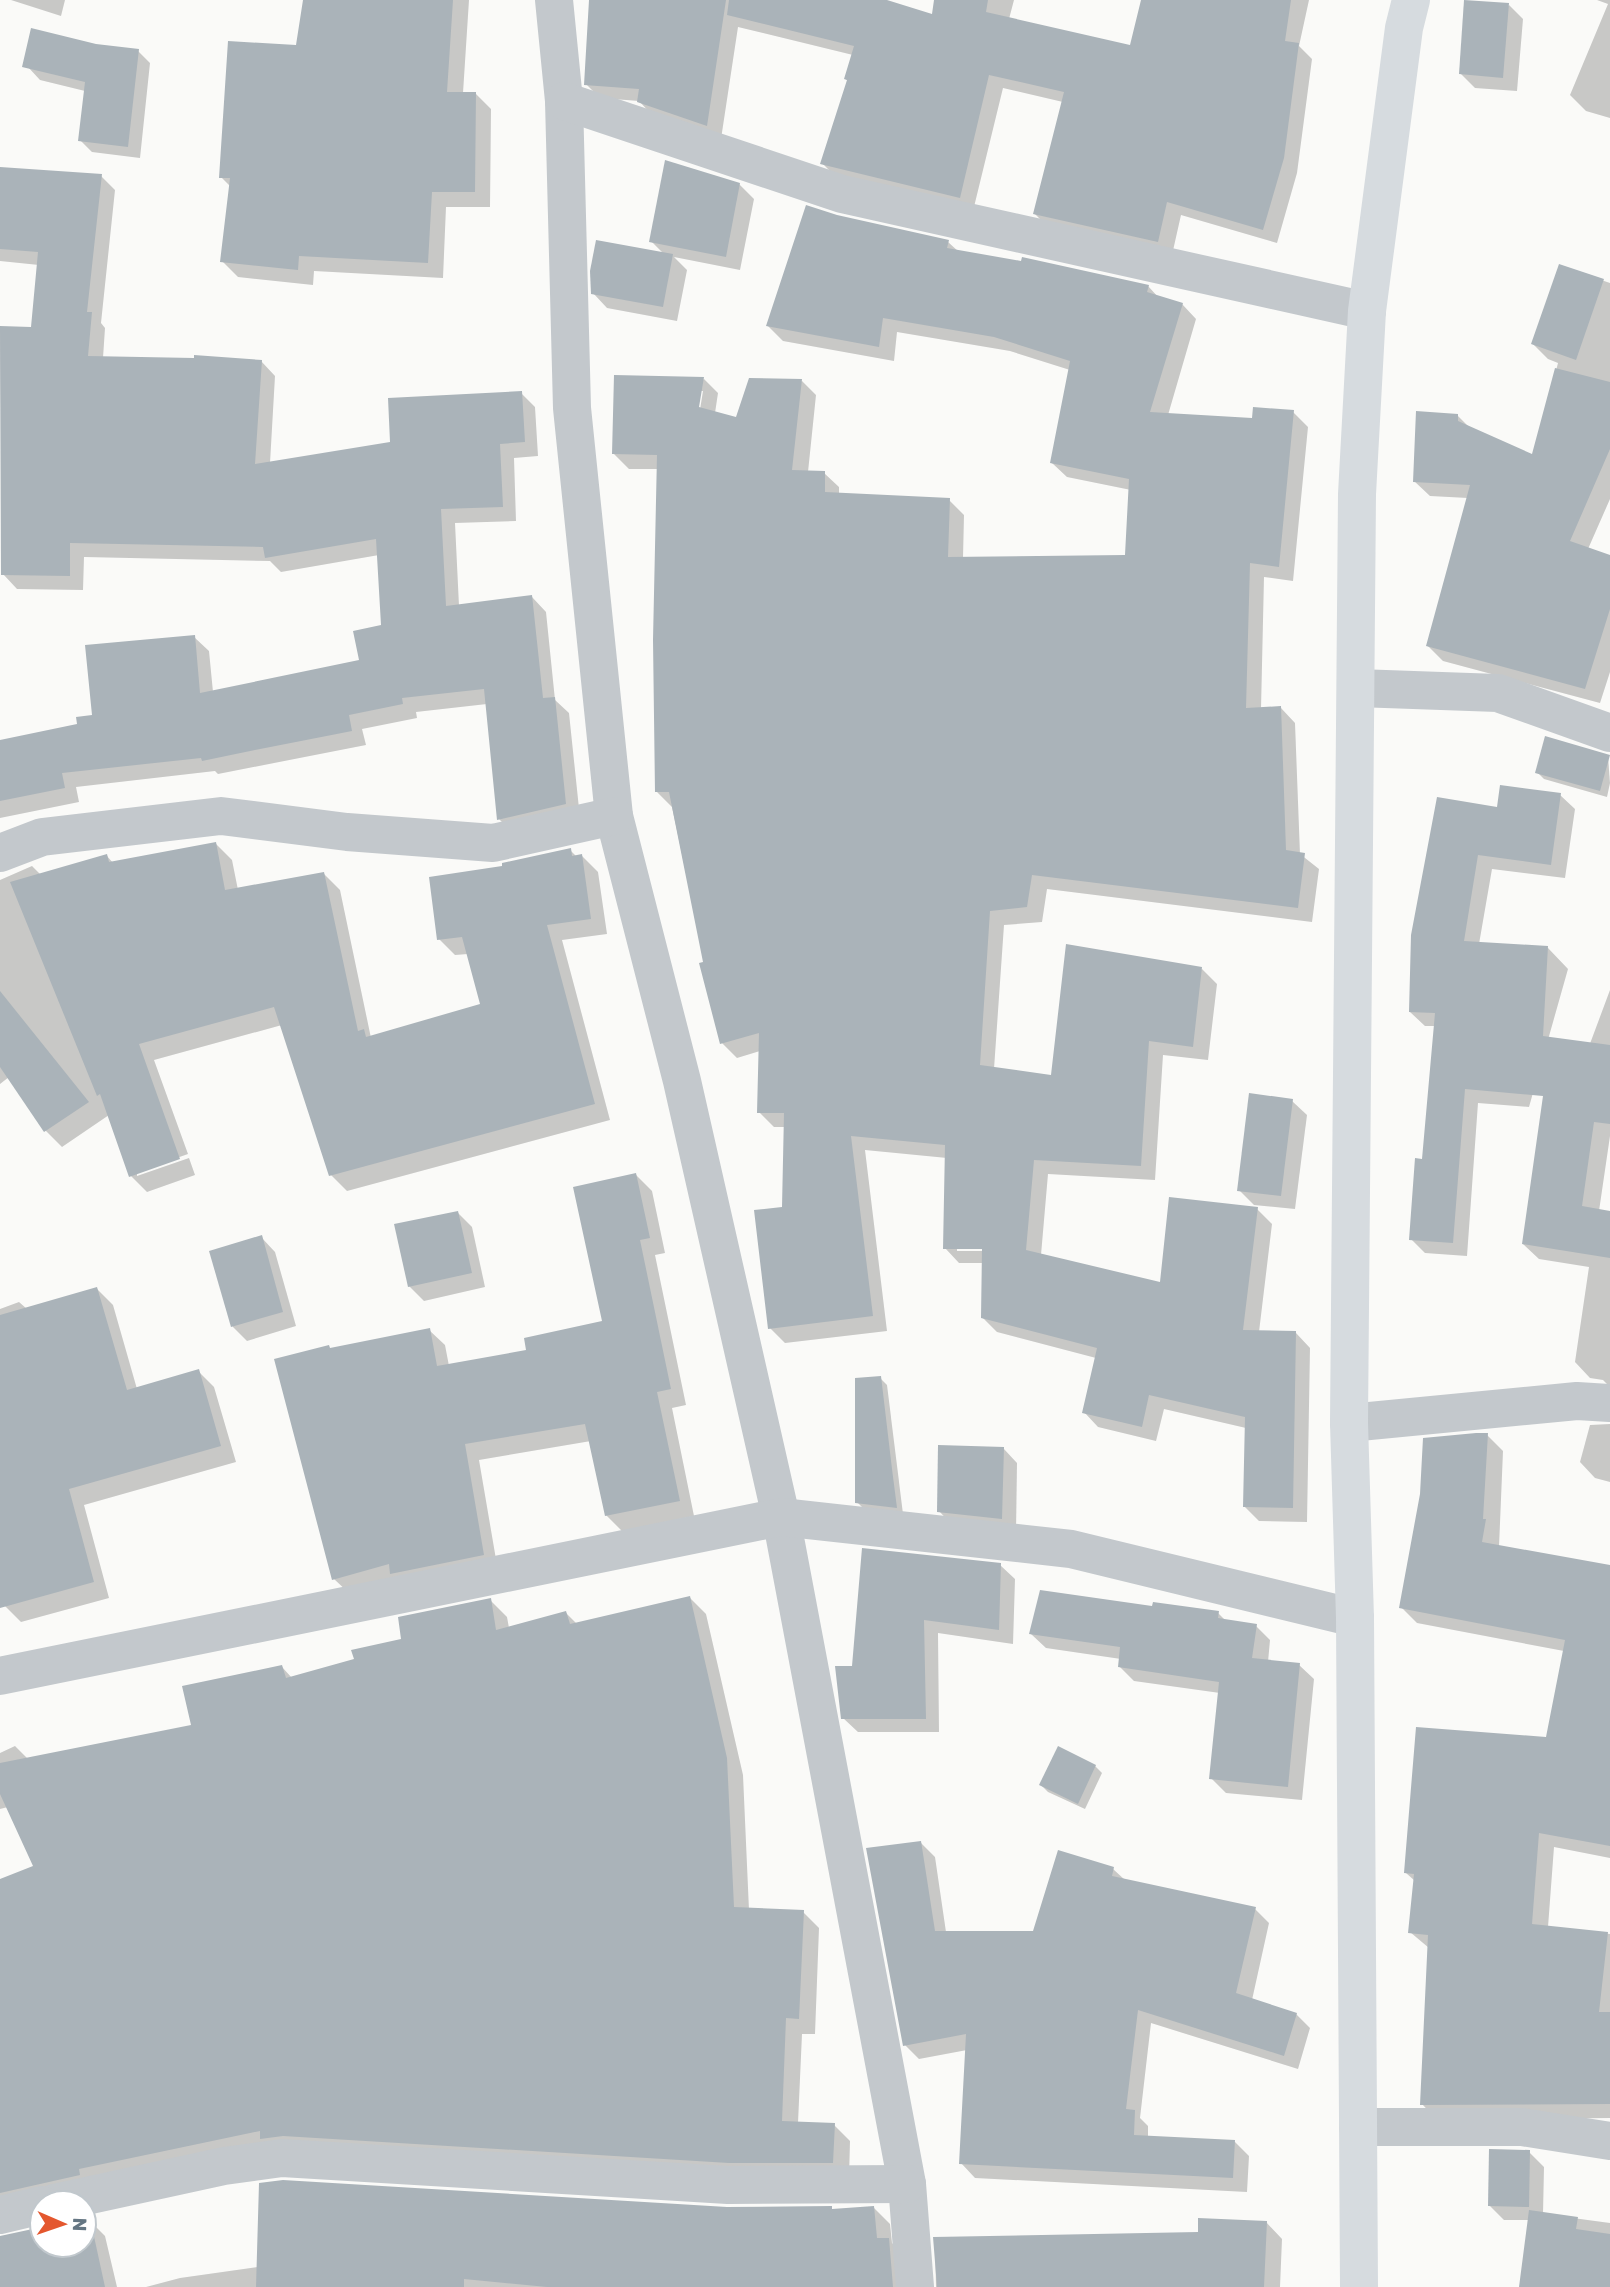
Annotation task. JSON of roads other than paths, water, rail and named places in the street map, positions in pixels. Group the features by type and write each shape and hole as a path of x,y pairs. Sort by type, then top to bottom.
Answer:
{"main road":[{"path":"1359,2287 1355,1618 1349,1423 1357,494 1367,311 1404,28 1411,0"}],"street":[{"path":"554,0 564,101 572,408 614,816 682,1081 780,1517 907,2183 915,2287"},
{"path":"564,101 842,194 1367,311"},
{"path":"1357,688 1497,693 1610,733"},
{"path":"0,853 43,837 220,816 347,832 493,843 614,816"},
{"path":"1349,1423 1577,1401 1610,1403"},
{"path":"0,1675 780,1517 1071,1549 1355,1618"},
{"path":"1357,2127 1522,2127 1610,2141"},
{"path":"98,2193 224,2166 282,2158 728,2185 907,2183"},
{"path":"0,2215 28,2209"}]}
